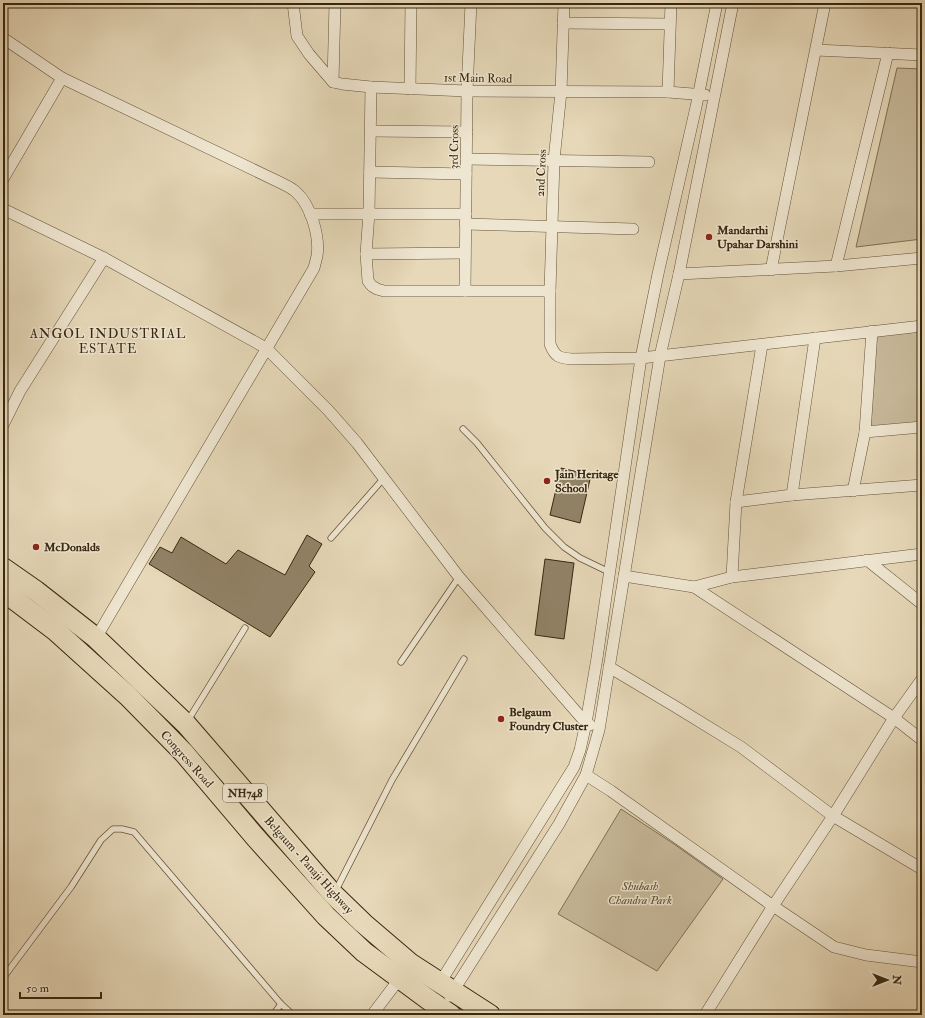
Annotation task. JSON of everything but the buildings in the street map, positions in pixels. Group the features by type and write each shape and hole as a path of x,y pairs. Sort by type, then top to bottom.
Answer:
{"highway":[{"name":"Belgaum - Panaji Highway","path":"3,568 36,591 96,638 186,724 334,894 382,941 411,964 446,988 490,1015"},
{"name":"Congress Road","path":"3,591 56,631 128,696 184,753 256,838 326,916 364,952 441,1008"}],"street":[{"path":"293,3 298,36 309,54 333,82"},
{"path":"333,82 335,3"},
{"path":"410,89 411,3"},
{"name":"3rd Cross","path":"465,291 467,91 471,3"},
{"name":"2nd Cross","path":"564,3 561,92 554,160 550,344 553,352 561,358 641,358"},
{"path":"668,92 671,3"},
{"path":"441,1008 446,988 574,767 580,750 586,723 641,358 718,3"},
{"path":"441,1008 446,988 559,824 586,775 599,730 660,356 679,274 733,3"},
{"path":"771,270 825,3"},
{"path":"563,23 670,24"},
{"path":"3,38 62,78 277,181 296,192 305,203 317,237 317,255 314,268 96,638"},
{"path":"816,50 922,55"},
{"path":"836,266 888,54"},
{"path":"3,179 62,78"},
{"name":"1st Main Road","path":"333,82 372,87 467,91 668,92 714,95"},
{"path":"372,87 369,213 366,254 368,281 372,286 384,291 550,291"},
{"path":"371,131 467,132"},
{"path":"466,160 649,162"},
{"path":"370,172 466,174"},
{"path":"3,209 104,258 266,348 328,410 357,443 459,577 586,723 599,730"},
{"path":"310,214 369,213 552,226 634,229"},
{"path":"366,254 465,253"},
{"path":"3,425 20,392 104,258"},
{"path":"679,274 836,266 922,258"},
{"path":"641,358 922,326"},
{"path":"853,491 865,432 872,331"},
{"path":"792,495 815,338"},
{"path":"732,577 736,502 762,345"},
{"path":"865,432 922,427"},
{"path":"736,502 792,495 922,485"},
{"path":"624,576 694,587 732,577 922,554"},
{"path":"867,560 922,604"},
{"path":"694,587 894,718 922,740"},
{"path":"609,667 741,747 833,816 922,869"},
{"path":"705,1015 894,718 922,679"},
{"path":"586,775 611,790 773,906 834,947 866,955 922,962"},
{"path":"372,1015 400,978"}],"lane":[{"path":"463,429 477,443 545,528 564,547 580,558 609,572"},
{"path":"331,538 384,478"},
{"path":"401,662 459,577"},
{"path":"186,724 245,628"},
{"path":"334,894 392,780 464,659"},
{"path":"3,978 71,887 101,840 113,829 122,828 134,832 281,1004 293,1015"},
{"path":"273,1015 281,1004"}],"green space":[{"path":"897,68 922,69 922,239 856,247"},
{"path":"922,329 922,424 868,428 874,334"},
{"name":"Shubash Chandra Park","path":"621,809 723,879 657,971 558,914"}],"place":[{"name":"Mandarthi Upahar Darshini","path":"709,237"},
{"name":"Jain Heritage School","path":"547,481"},
{"name":"McDonalds","path":"36,547"},
{"name":"Belgaum Foundry Cluster","path":"501,719"}],"district":[{"name":"ANGOL INDUSTRIAL ESTATE","path":"108,340"}]}
